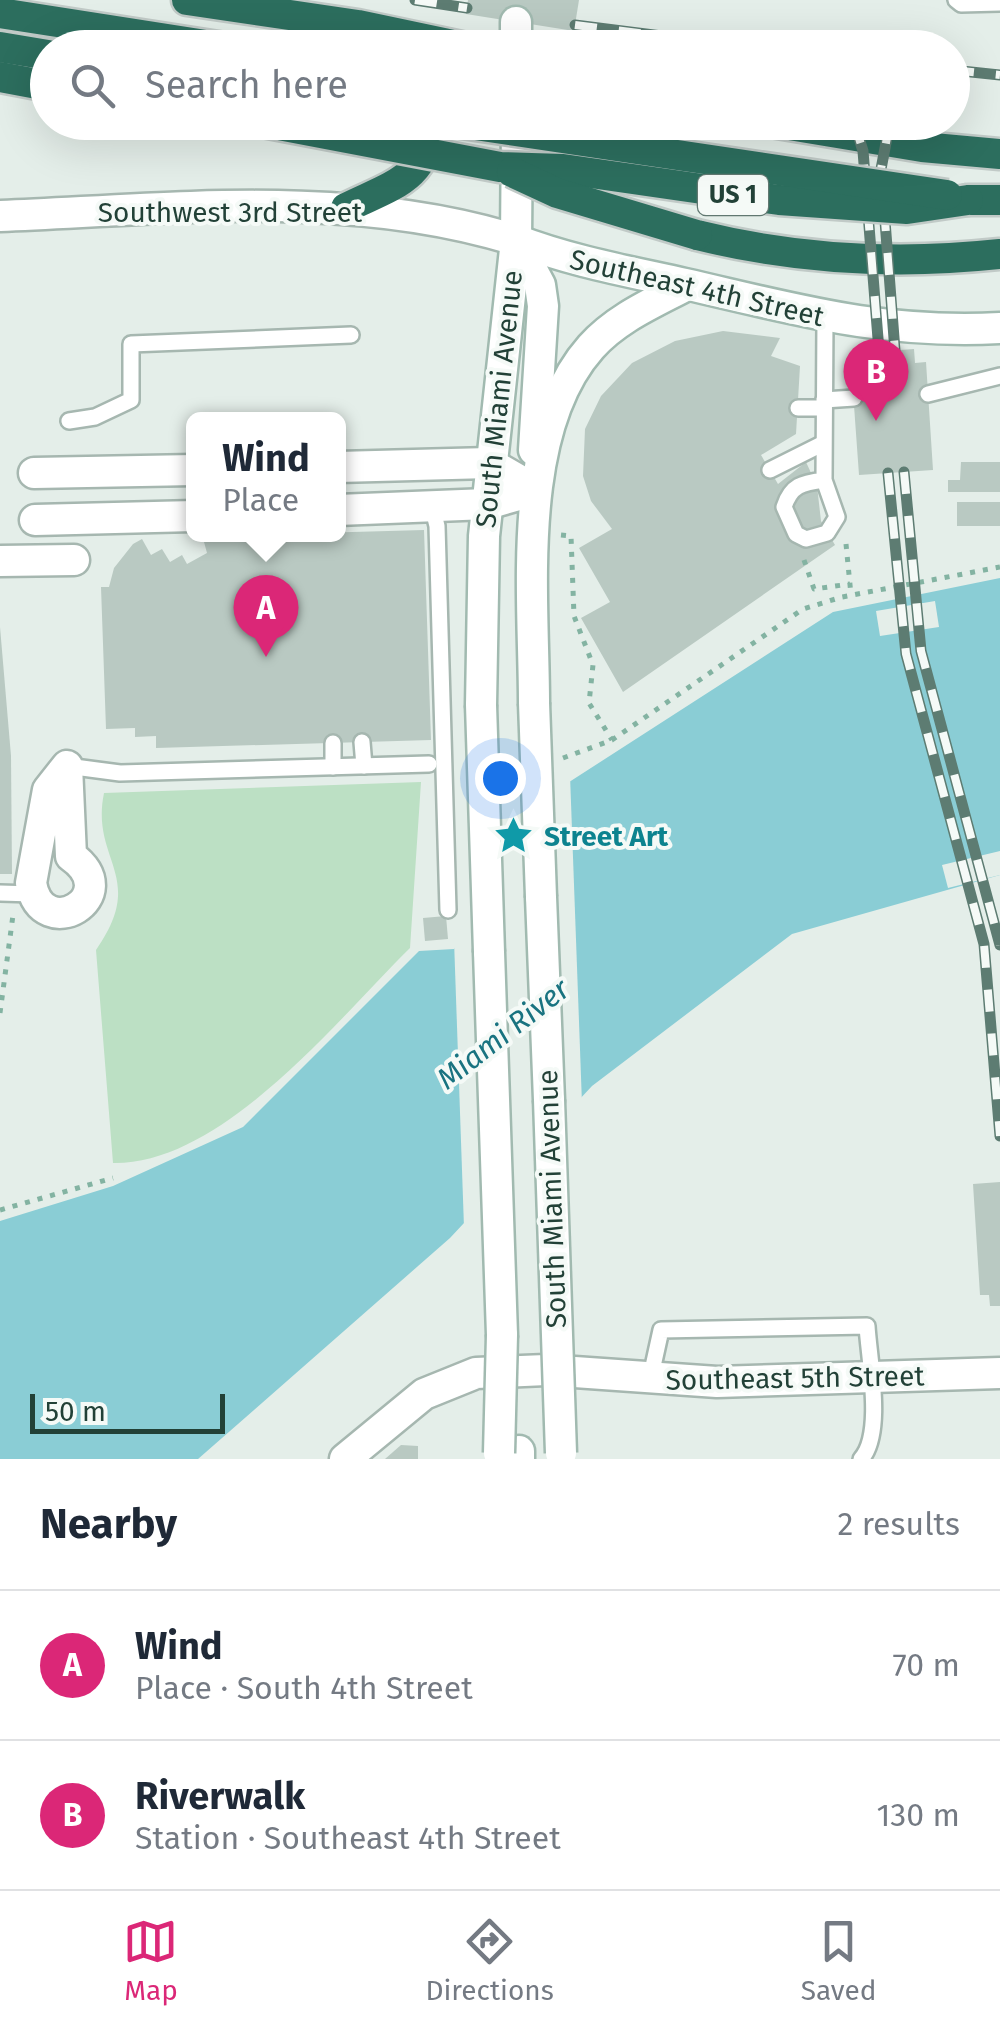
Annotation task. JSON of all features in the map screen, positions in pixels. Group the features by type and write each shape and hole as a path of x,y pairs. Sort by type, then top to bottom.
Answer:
{"highway":[{"path":"187,0 362,30"},
{"path":"0,13 111,30"},
{"path":"0,47 30,52"},
{"path":"0,77 30,83"},
{"name":"US 1","path":"358,140 500,167 563,168 794,201 907,209 968,200 1000,200"},
{"path":"346,208 415,172 425,157 427,140"},
{"path":"572,140 831,180 906,186 968,200"},
{"path":"872,140 1000,154"},
{"path":"500,167 557,193 697,235 797,256 911,261 1000,254"}],"main road":[{"name":"South Miami Avenue","path":"509,1456 518,1421 502,1334 482,704 489,463 516,240 517,140"},
{"name":"Southwest 3rd Street","path":"0,216 346,208 466,224 516,240"},
{"name":"Southeast 4th Street","path":"516,240 566,259 826,319 924,330 1000,328"},
{"path":"516,240 540,285 543,306 533,430 536,490"},
{"name":"South Miami Avenue","path":"562,1457 534,703 536,490 552,422 579,362 625,318 687,285"},
{"path":"346,467 489,463 536,490"},
{"path":"34,473 186,470"},
{"path":"346,511 401,516 432,506 487,504 536,490"},
{"path":"35,520 186,516"},
{"path":"0,562 74,560"},
{"path":"67,766 71,856 84,866 91,882 86,901 73,912 58,914 24,901 31,883 48,790 67,766"},
{"name":"Southeast 5th Street","path":"345,1459 402,1410 442,1383 496,1371 590,1372 650,1380 869,1380 1000,1374"}],"lane":[{"path":"956,0 961,4 1000,3"},
{"path":"824,480 800,483 788,494 784,508 796,534 818,538 828,534 837,517 824,480 822,444 826,319"},
{"path":"69,422 95,417 132,400 131,344 351,335"},
{"path":"928,394 1000,376"},
{"path":"798,408 854,398"},
{"path":"770,470 822,444"},
{"path":"432,506 448,910"},
{"path":"362,742 364,766"},
{"path":"333,743 334,767"},
{"path":"67,766 120,773 429,764"},
{"path":"0,893 24,901"},
{"path":"650,1380 661,1330 867,1326 874,1420 868,1451 861,1459"}],"path":[{"path":"837,517 849,556 850,595"},
{"path":"561,535 572,536 574,616 593,665 590,703 612,740 803,608 850,595 1000,567"},
{"path":"0,1013 9,927 24,901"},
{"path":"0,1210 112,1178"}],"green space":[{"path":"421,782 410,948 312,1049 235,1115 195,1141 154,1157 113,1163 96,950 111,925 118,886 104,836 104,793"}],"water":[{"name":"Miami River","path":"1000,578 1000,875 792,934 592,1086 450,1238 198,1459 0,1459 0,1221 113,1186 243,1127 419,951 454,949 514,865 563,786 833,612"}],"pier":[{"path":"935,601 939,627 880,636 876,611"},
{"path":"570,775 582,1104 464,1227 454,940 559,783"},
{"path":"1000,851 1000,875 948,888 942,865"}],"building":[{"path":"468,0 579,0 574,30 466,14"},
{"path":"723,331 780,338 771,356 800,366 796,434 761,455 778,484 806,462 817,486 821,521 835,545 623,692 581,618 610,602 579,548 612,529 591,501 583,476 585,429 601,396 632,363 675,341"},
{"path":"914,349 915,363 926,362 933,470 859,475 851,364 861,363 860,353"},
{"path":"961,462 1000,462 1000,492 948,492 948,480 960,480"},
{"path":"957,502 1000,502 1000,526 957,526"},
{"path":"424,530 431,740 156,748 156,736 135,737 135,728 106,729 101,587 109,587 114,568 133,544 142,539 151,555 162,549 170,562 182,555 187,564 207,553 204,542 346,542 346,532"},
{"path":"0,627 11,756 12,874 0,874"},
{"path":"446,916 448,939 425,941 423,918"},
{"path":"1000,1182 1000,1306 990,1306 989,1295 980,1295 973,1184"},
{"path":"401,1445 418,1446 418,1459 385,1459"}],"railway":[{"path":"415,0 467,8"},
{"path":"575,25 614,30"},
{"path":"970,72 1000,75"},
{"path":"860,140 879,351"},
{"path":"887,140 881,169 895,351"},
{"path":"904,472 921,651 1000,945"},
{"path":"888,473 906,654 984,944 1000,1136"}],"place":[{"name":"Riverwalk","path":"876,421"},
{"name":"Wind","path":"266,657"},
{"name":"Street Art","path":"514,836"}]}
